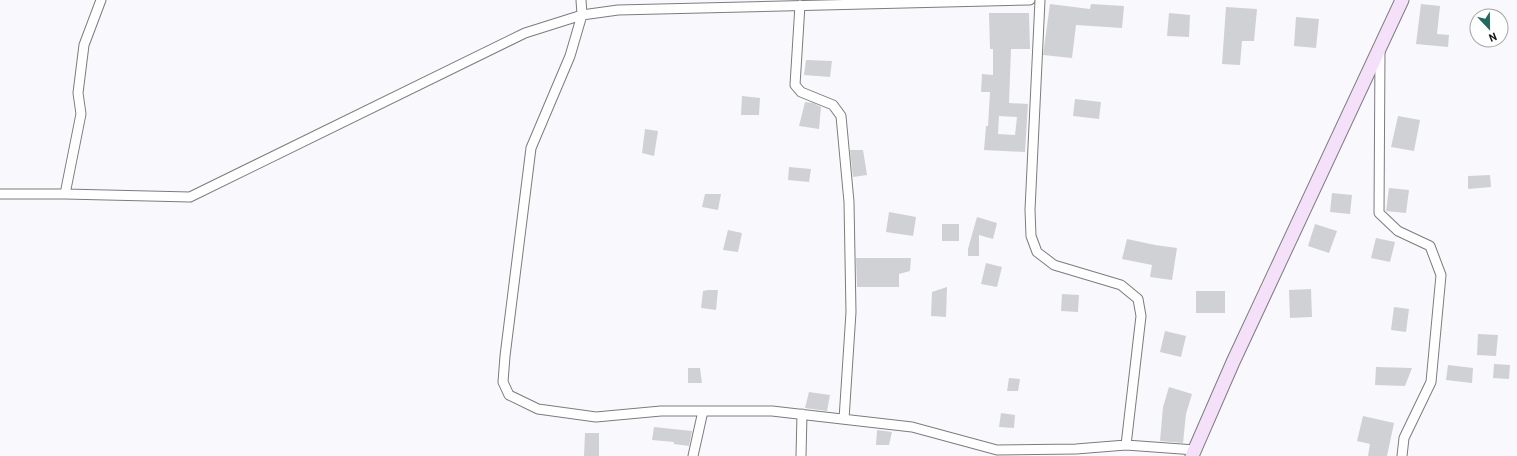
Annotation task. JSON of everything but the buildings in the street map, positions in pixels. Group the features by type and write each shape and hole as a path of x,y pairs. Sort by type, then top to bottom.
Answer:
{"street":[{"path":"65,194 82,114 78,93 84,46 101,0"},
{"path":"581,0 582,15 570,56 531,148 504,356 503,382 509,395 538,409 596,418 661,411 772,411 912,426 997,450 1076,449 1126,445 1193,453 1233,362 1402,0"},
{"path":"0,194 190,197 525,33 582,15 618,10 760,3 800,5 1030,0"},
{"path":"1040,0 1030,210 1031,236 1037,252 1054,265 1121,285 1138,299 1141,316 1126,445"},
{"path":"800,5 795,85 801,92 833,105 841,116 849,202 851,312 844,419"},
{"path":"1380,45 1379,213 1398,231 1430,246 1441,275 1431,382 1404,438 1402,456"},
{"path":"694,456 703,411"},
{"path":"800,456 802,414"}]}
